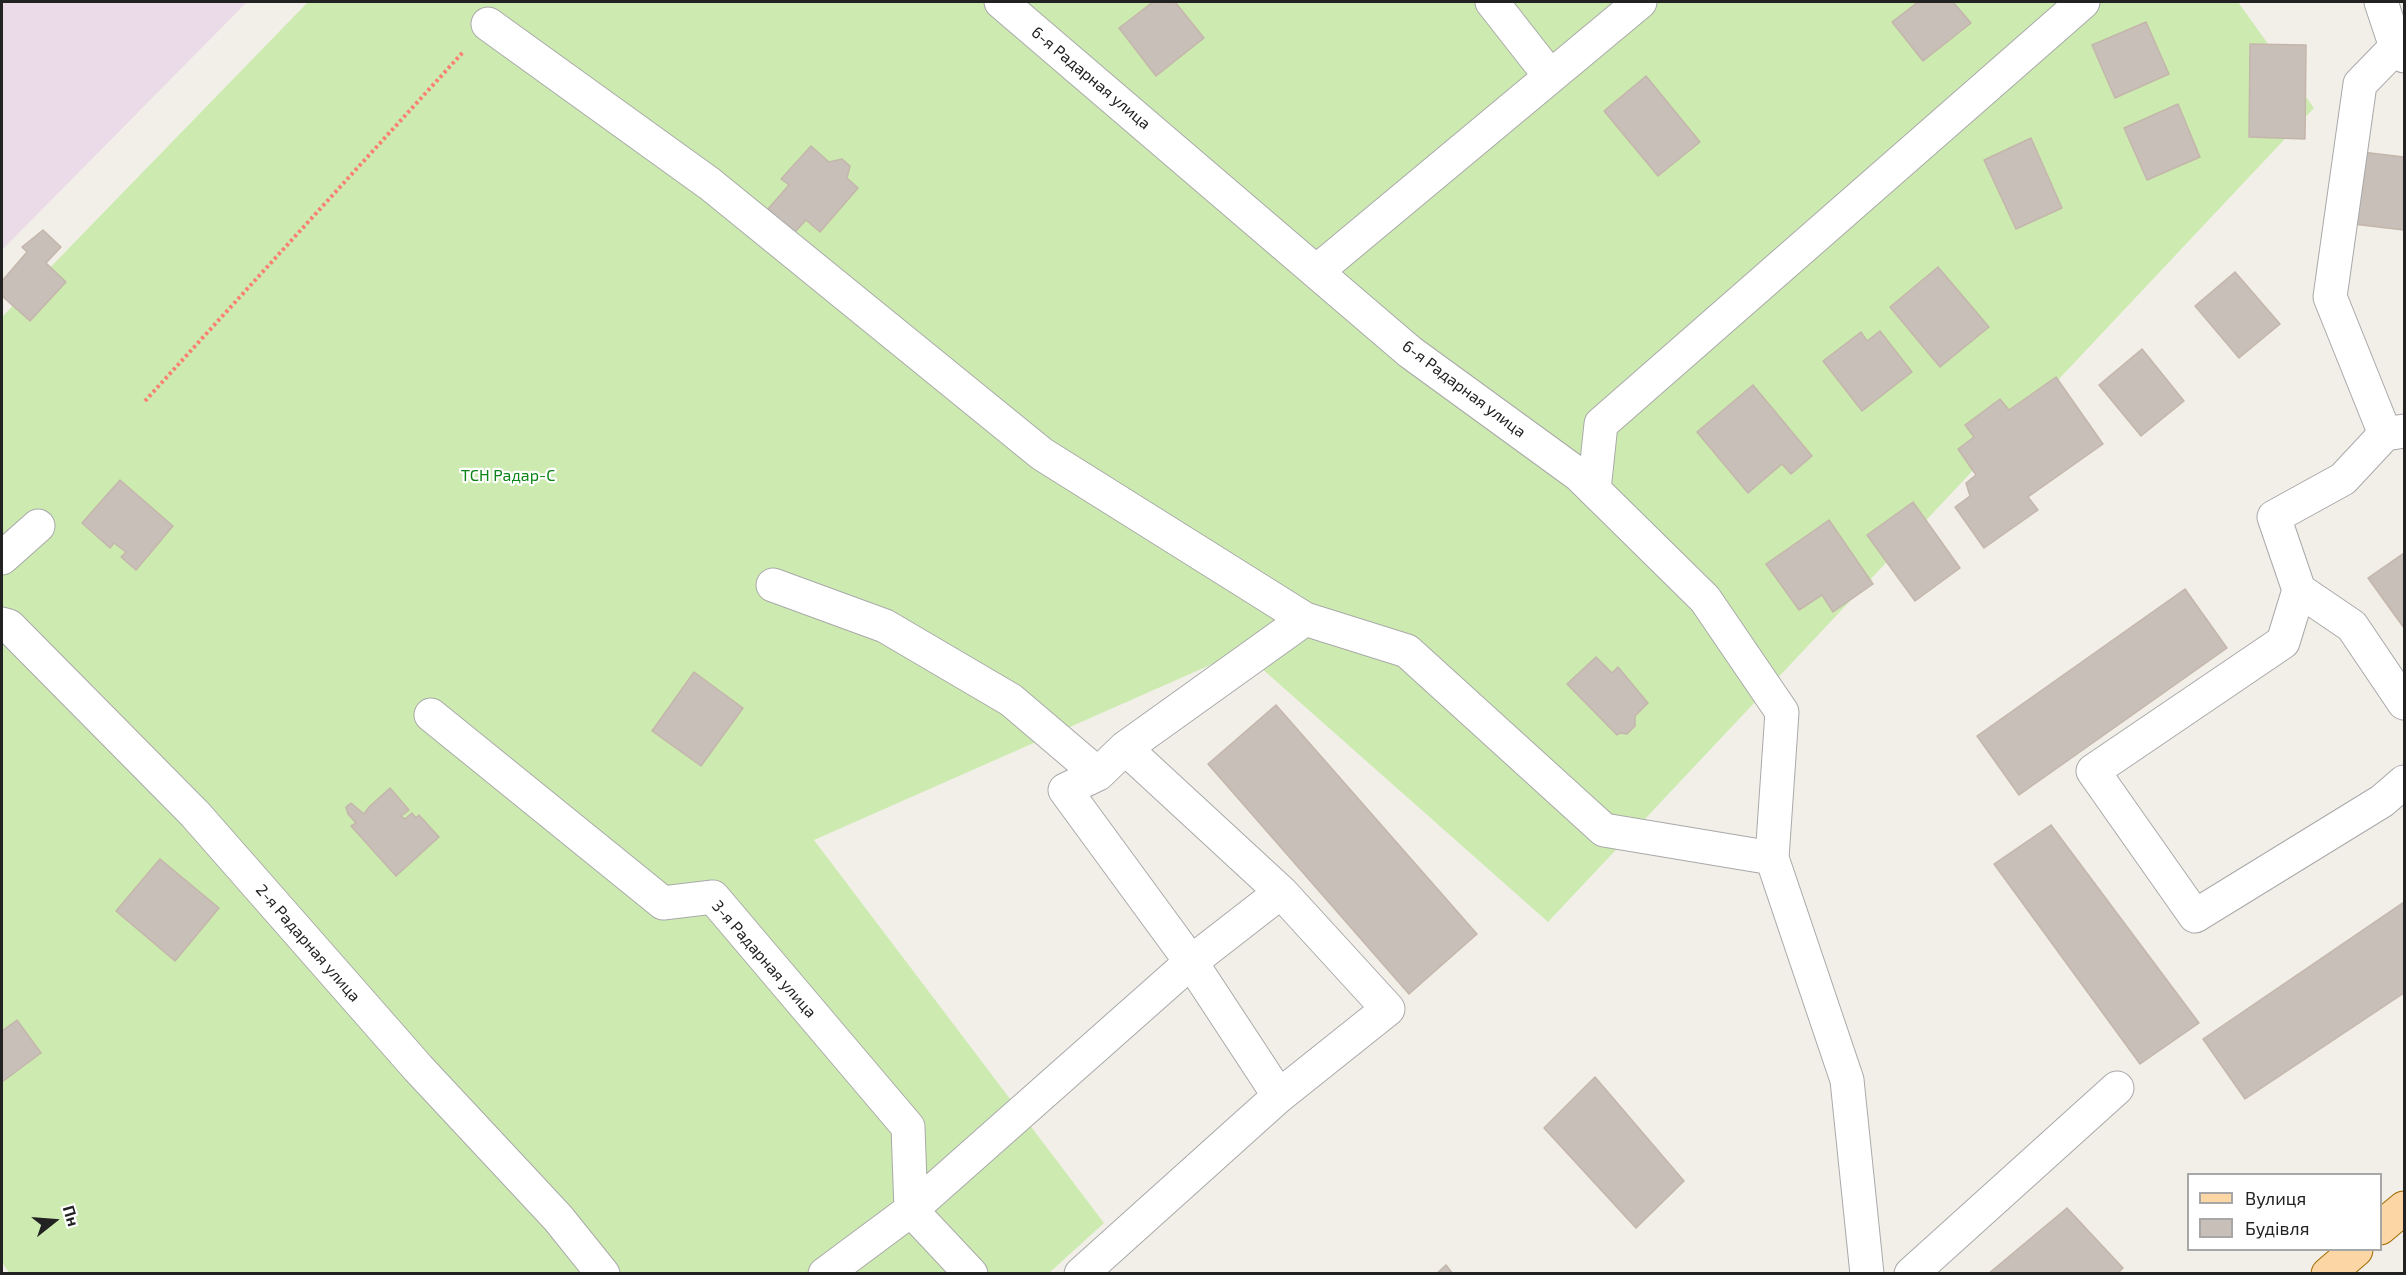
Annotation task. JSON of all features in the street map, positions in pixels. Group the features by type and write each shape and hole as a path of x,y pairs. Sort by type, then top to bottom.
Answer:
{"main road":[{"path":"2382,1226 2404,1208"},
{"path":"2328,1274 2355,1251"}],"street":[{"name":"6-я Радарная улица","path":"1001,2 1410,352 1579,475 1705,599 1782,712 1772,858"},
{"path":"1492,2 1550,76"},
{"path":"1317,271 1640,2"},
{"path":"1594,490 1601,424 2083,2"},
{"path":"2381,2 2400,52 2360,84 2330,297 2395,433 2343,479 2274,517 2299,590 2283,642 2093,771 2195,916 2382,801 2404,782"},
{"path":"488,24 710,184 1042,454 1305,619 1407,651 1604,830 1772,858 1847,1080 1867,1274"},
{"path":"2,558 38,526"},
{"path":"773,585 885,626 992,688 1011,700 1098,774"},
{"path":"2299,590 2352,626 2404,703"},
{"path":"1279,1096 1191,962 1065,790 1098,774 1125,748 1305,619"},
{"name":"2-я Радарная улица","path":"2,624 9,626 195,814 418,1068 558,1218 603,1274"},
{"name":"3-я Радарная улица","path":"431,715 663,903 713,897 908,1127 911,1210"},
{"path":"1082,1274 1279,1096 1388,1008 1281,892 1125,748"},
{"path":"825,1274 911,1210 1191,962 1281,892"},
{"path":"1911,1274 2117,1088"},
{"path":"911,1210 970,1274"}],"path":[{"path":"145,401 488,24"}],"shaded area":[{"path":"2,2 247,2 2,250"}],"green space":[{"name":"ТСН Радар-С","path":"308,2 2238,2 2314,108 1548,922 1242,651 814,840 1104,1223 1049,1273 9,1273 2,1262 2,317"}],"building":[{"path":"1153,2 1175,2 1204,38 1156,76 1119,28"},
{"path":"1918,2 1953,2 1971,23 1923,61 1892,22"},
{"path":"2146,22 2169,74 2115,98 2092,45"},
{"path":"2250,44 2306,45 2305,139 2249,137"},
{"path":"1646,76 1700,142 1658,176 1604,111"},
{"path":"2178,104 2200,157 2147,180 2124,128"},
{"path":"2031,138 2062,208 2016,229 1984,160"},
{"path":"811,146 829,162 842,159 850,166 847,178 858,188 820,232 806,220 794,233 768,209 789,185 781,179"},
{"path":"2362,152 2404,157 2404,230 2353,224"},
{"path":"43,230 61,247 46,263 66,282 30,321 2,296 2,281 27,252 22,247"},
{"path":"1938,267 1989,327 1940,367 1890,307"},
{"path":"2235,272 2280,324 2239,358 2195,306"},
{"path":"1880,331 1912,372 1862,411 1823,361 1861,332 1867,341"},
{"path":"2142,349 2184,401 2141,436 2099,385"},
{"path":"2056,377 2103,444 2028,497 2038,510 1984,548 1955,507 1970,496 1966,483 1976,475 1958,449 1974,437 1965,425 2000,399 2009,410"},
{"path":"1753,385 1812,456 1791,474 1782,464 1748,493 1697,432"},
{"path":"120,480 173,526 136,570 121,557 126,552 114,543 110,548 82,523"},
{"path":"1913,502 1960,568 1915,601 1867,535"},
{"path":"1829,520 1873,584 1833,612 1822,595 1799,610 1766,564"},
{"path":"2404,553 2404,628 2368,578"},
{"path":"2185,589 2227,648 2019,795 1977,736"},
{"path":"1596,657 1612,673 1618,667 1648,703 1635,716 1635,726 1627,734 1617,735 1567,684"},
{"path":"694,672 743,708 701,766 652,731"},
{"path":"1276,705 1477,934 1409,994 1208,764"},
{"path":"390,788 409,810 401,816 405,819 412,813 416,818 419,815 439,837 396,876 351,826 356,823 348,814 346,807 351,803 364,814"},
{"path":"2051,825 2199,1023 2140,1064 1994,864"},
{"path":"160,859 219,908 175,961 116,911"},
{"path":"2404,902 2404,993 2245,1099 2203,1039"},
{"path":"17,1020 41,1053 2,1082 2,1031"},
{"path":"1595,1077 1684,1181 1636,1228 1544,1128"},
{"path":"2067,1208 2123,1268 2117,1274 1988,1274"},
{"path":"1446,1265 1453,1274 1436,1274"}]}
